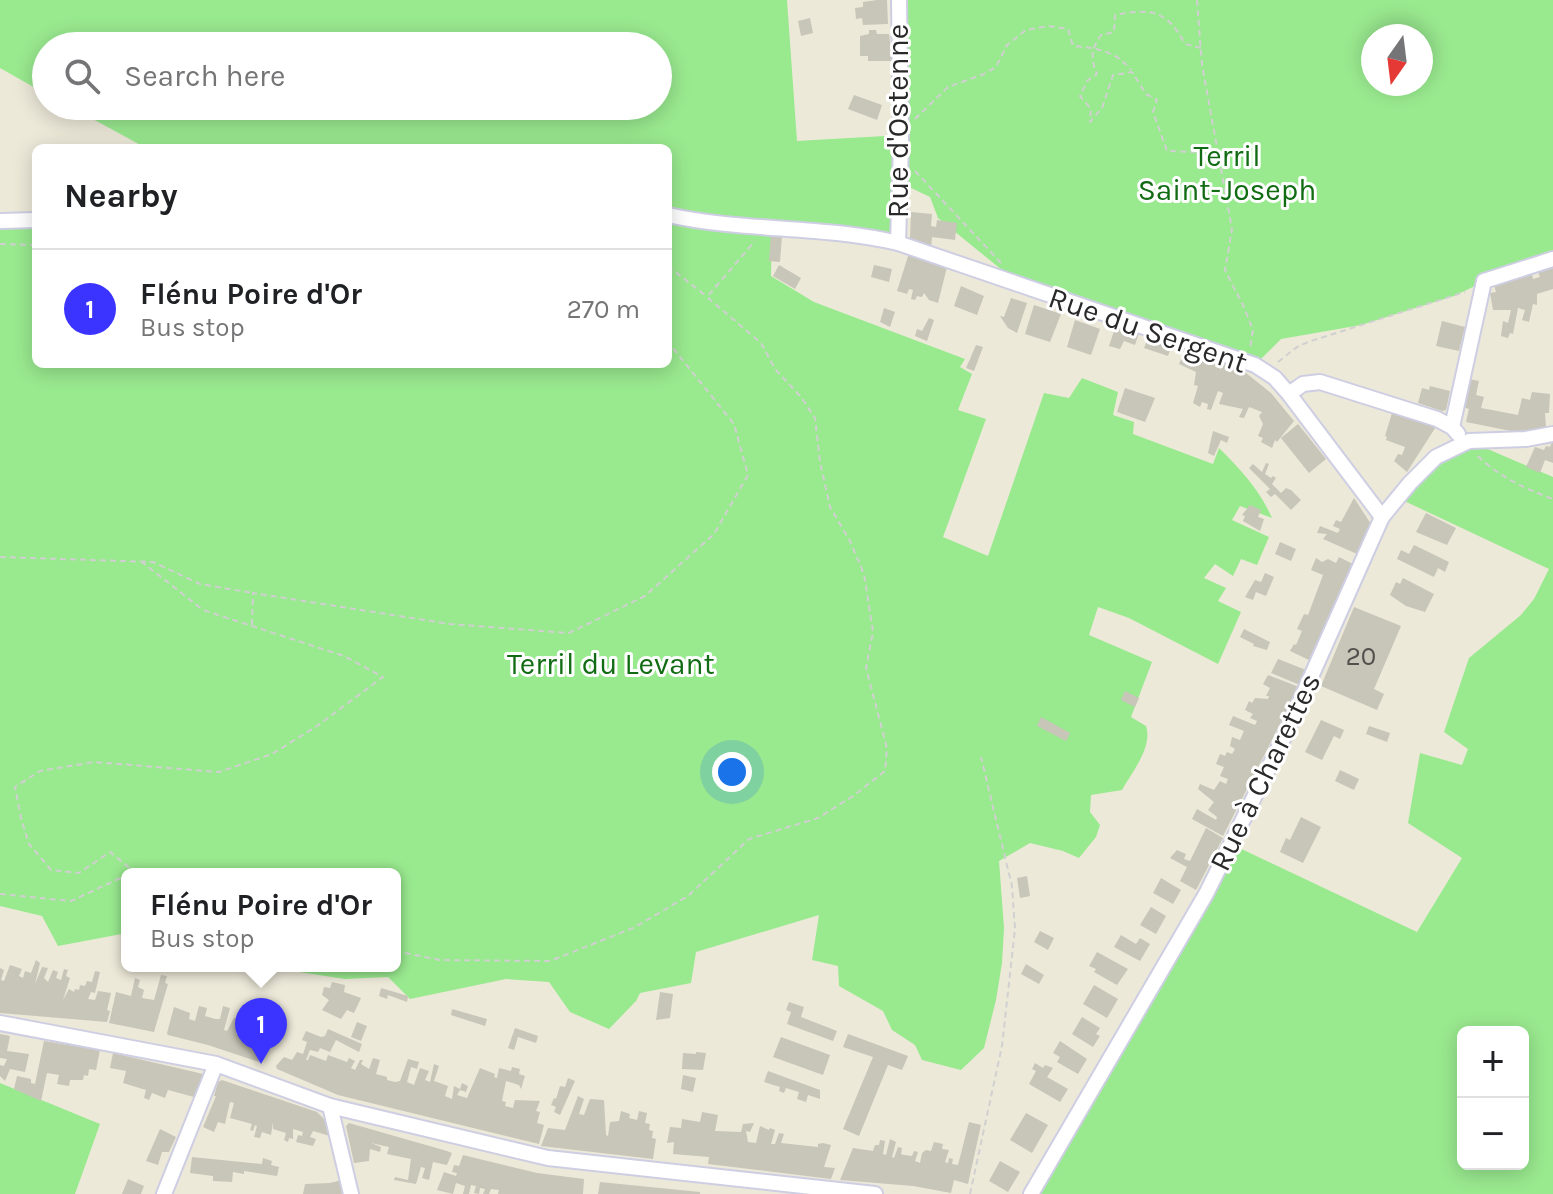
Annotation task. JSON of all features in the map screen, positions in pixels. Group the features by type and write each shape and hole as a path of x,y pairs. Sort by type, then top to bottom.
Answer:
{"street":[{"name":"Rue d'Ostenne","path":"898,243 901,156 899,0"},
{"name":"Rue du Sergent","path":"672,216 694,221 862,234 898,243 1246,361 1267,372 1289,394 1382,517"},
{"path":"0,221 32,220"},
{"path":"1452,427 1484,281 1553,259"},
{"path":"1289,394 1303,384 1320,382 1437,419 1459,435 1475,441"},
{"name":"Rue à Charettes","path":"1031,1194 1206,894 1286,733 1382,517 1436,457 1475,441 1526,439 1553,434"},
{"path":"0,1023 216,1064 330,1106 548,1158 875,1194"},
{"path":"164,1194 216,1064"},
{"path":"330,1106 351,1194"}],"path":[{"path":"1197,0 1201,48 1232,229 1225,270 1253,330 1246,361"},
{"path":"1132,72 1113,75 1102,108 1090,122 1091,109 1080,96 1087,81 1097,74 1091,60 1092,47 1101,35 1114,32 1115,15 1144,9 1174,23 1185,44 1201,48"},
{"path":"915,118 948,87 996,67 1007,45 1026,30 1049,26 1068,29 1073,46 1092,47 1121,57 1146,94 1157,100 1153,112 1167,151 1196,152 1208,162 1219,164"},
{"path":"901,156 1002,264"},
{"path":"707,297 764,227"},
{"path":"0,244 32,245"},
{"path":"401,952 440,960 550,961 633,928 688,896 749,839 818,818 885,771 887,748 866,668 873,632 864,574 850,541 830,507 815,418 801,397 775,369 761,343 672,269"},
{"path":"1267,372 1297,347 1308,342 1463,293 1484,281"},
{"path":"0,557 153,562 200,584 450,624 569,633 645,596 714,534 748,475 734,424 672,347"},
{"path":"1475,441 1478,456 1488,467 1524,488 1553,499"},
{"path":"130,868 110,852 79,873 51,870 29,844 15,787 40,771 94,762 219,772 272,754 317,726 383,677 344,656 203,610 142,562"},
{"path":"252,627 253,593"},
{"path":"970,1194 1002,1046 1015,929 1012,886 981,757"},
{"path":"0,894 71,901 121,878"}],"green space":[{"path":"0,0 787,0 797,141 902,135 899,0 1553,0 1553,253 1546,252 1454,296 1361,325 1281,339 1255,365 1024,288 938,218 930,197 905,185 898,243 772,228 771,276 814,302 965,359 960,367 972,374 958,410 986,419 943,537 988,556 1044,393 1069,398 1082,378 1118,392 1113,415 1134,422 1133,434 1213,464 1219,448 1255,489 1272,518 1240,506 1232,520 1269,537 1257,565 1241,559 1233,576 1215,564 1204,578 1226,588 1218,601 1241,612 1218,664 1129,618 1098,607 1089,635 1152,662 1131,717 1146,726 1147,742 1122,790 1091,795 1090,812 1100,825 1096,837 1079,858 1030,843 999,861 1004,928 996,1000 984,1048 961,1070 922,1060 915,1045 892,1030 883,1011 839,986 838,966 812,960 819,915 696,952 691,983 640,993 609,1029 570,1012 549,982 506,979 410,999 388,977 345,979 299,972 401,972 401,868 121,868 121,934 58,946 42,916 0,906 0,226 32,222 32,368 672,368 672,144 139,144 95,120 672,120 672,32 32,32 32,86 0,68"},
{"path":"1469,441 1553,477 1553,1194 1030,1194 1231,844 1417,932 1462,858 1408,823 1420,753 1462,765 1468,749 1444,732 1469,658 1521,615 1534,599 1549,569 1398,498 1410,483"},
{"path":"0,1083 100,1124 75,1194 0,1194"}],"building":[{"path":"887,0 888,24 863,25 862,18 856,19 855,8 863,7 863,2"},
{"path":"810,18 813,33 801,36 798,21"},
{"path":"869,30 889,34 892,61 868,61 868,56 860,56 860,36 869,34"},
{"path":"854,95 882,105 877,120 848,109"},
{"path":"911,212 932,214 931,226 936,227 937,220 957,223 955,240 932,237 931,247 910,239"},
{"path":"771,234 782,236 780,262 769,261"},
{"path":"909,253 947,267 938,303 929,300 924,293 915,300 911,299 913,290 909,289 907,294 897,291"},
{"path":"779,265 801,278 795,289 773,276"},
{"path":"874,265 892,269 889,282 871,277"},
{"path":"1553,268 1553,289 1537,294 1537,305 1533,304 1529,322 1522,320 1525,310 1518,308 1513,334 1510,333 1508,338 1501,336 1503,321 1508,323 1511,310 1493,310 1490,293 1496,292 1494,285 1532,274 1533,279 1540,277 1538,272"},
{"path":"961,286 984,296 977,315 954,306"},
{"path":"1011,298 1027,303 1017,333 1008,328 1000,316 1004,317"},
{"path":"1034,305 1061,314 1050,342 1025,334"},
{"path":"884,308 895,312 890,327 880,322"},
{"path":"929,318 934,320 927,341 915,336 917,329 922,331"},
{"path":"1075,320 1100,329 1091,355 1067,347"},
{"path":"1442,321 1465,327 1459,351 1436,346"},
{"path":"1116,325 1139,333 1135,345 1124,341 1120,349 1109,346"},
{"path":"1149,336 1172,344 1168,356 1144,348"},
{"path":"976,345 983,347 974,371 966,368"},
{"path":"1186,349 1246,373 1271,393 1294,421 1277,442 1275,440 1272,448 1261,442 1263,438 1258,436 1263,424 1259,416 1262,412 1249,407 1244,418 1239,417 1243,409 1219,404 1223,393 1218,391 1211,410 1207,409 1208,404 1202,402 1200,407 1193,403 1198,386 1194,385 1196,372 1179,364"},
{"path":"1469,379 1479,381 1476,395 1484,397 1481,408 1518,415 1522,398 1530,400 1532,392 1550,394 1549,413 1545,413 1546,427 1516,432 1466,422 1469,409 1463,407"},
{"path":"1430,386 1450,391 1446,410 1418,403 1422,388 1429,390"},
{"path":"1125,388 1155,398 1145,422 1117,412"},
{"path":"1392,413 1437,425 1407,472 1394,461 1398,454 1402,455 1405,447 1386,440"},
{"path":"1298,424 1326,459 1309,473 1281,438"},
{"path":"1213,431 1229,437 1227,443 1221,440 1214,456 1208,453"},
{"path":"1553,440 1553,463 1545,460 1540,473 1526,467 1535,447 1544,450 1546,446 1550,447"},
{"path":"1266,463 1269,464 1265,474 1276,478 1272,484 1281,493 1286,488 1291,490 1301,500 1291,510 1275,494 1271,497 1266,492 1270,489 1249,468 1253,464 1262,472"},
{"path":"1354,498 1371,524 1357,554 1323,539 1327,534 1317,533 1320,526 1338,533 1340,529 1333,526 1336,520 1341,522"},
{"path":"1250,505 1261,510 1258,517 1264,519 1260,531 1243,521 1245,516 1242,515"},
{"path":"1426,513 1456,528 1447,545 1416,532"},
{"path":"1280,542 1296,549 1291,561 1275,554"},
{"path":"1414,545 1449,562 1445,572 1438,568 1434,577 1397,559 1401,550 1409,554"},
{"path":"1339,557 1353,564 1309,660 1290,651 1296,645 1302,631 1297,629 1304,614 1308,615 1323,575 1311,570 1316,558 1322,562 1328,559 1336,563"},
{"path":"1265,573 1274,577 1266,596 1256,592 1253,600 1245,597 1255,580 1261,582"},
{"path":"1403,578 1434,594 1425,612 1406,606 1390,595 1396,582 1400,584"},
{"path":"1354,607 1401,626 1374,689 1384,694 1377,710 1321,686"},
{"path":"1244,629 1270,642 1267,650 1253,646 1240,637"},
{"path":"1278,659 1306,670 1300,685 1271,673"},
{"path":"1268,675 1299,687 1223,836 1192,819 1197,809 1216,820 1217,817 1208,810 1214,802 1198,789 1200,784 1214,790 1220,781 1226,784 1228,779 1220,776 1224,767 1216,764 1220,754 1232,754 1235,749 1230,746 1232,737 1240,740 1244,731 1229,725 1233,716 1255,725 1257,721 1250,718 1253,714 1245,710 1249,701 1252,703 1255,698 1268,699 1269,696 1266,696 1270,688 1263,684"},
{"path":"1125,691 1139,698 1135,707 1121,700"},
{"path":"1041,717 1070,733 1066,741 1037,726"},
{"path":"1321,720 1344,730 1340,739 1334,736 1322,760 1305,752"},
{"path":"1369,726 1390,733 1387,742 1366,734"},
{"path":"1340,770 1359,779 1354,790 1335,781"},
{"path":"1301,817 1321,827 1303,863 1280,852 1286,838 1290,840"},
{"path":"1206,828 1223,838 1196,890 1180,881 1187,867 1170,858 1177,850 1186,854 1184,859 1190,861"},
{"path":"1027,876 1030,896 1020,898 1017,878"},
{"path":"1161,878 1181,890 1173,904 1153,893"},
{"path":"1151,907 1166,916 1156,934 1140,925"},
{"path":"1040,931 1054,938 1048,950 1034,942"},
{"path":"1121,935 1136,944 1140,938 1150,944 1140,961 1114,947"},
{"path":"1097,952 1128,969 1117,985 1089,966"},
{"path":"36,960 40,963 35,984 42,967 48,968 44,978 48,982 53,970 58,972 56,978 61,980 64,969 68,970 66,976 70,978 63,1000 69,989 74,992 75,989 79,990 80,985 92,982 95,971 100,972 95,993 91,992 88,999 95,1000 98,991 111,993 107,1022 0,1013 0,968 4,970 1,980 4,981 10,965 22,969 19,976 23,978 25,971 31,973"},
{"path":"1026,964 1044,975 1039,984 1021,974"},
{"path":"161,975 167,976 165,983 168,984 154,1032 109,1023 116,992 131,996 135,978 140,980 138,987 144,990 142,998 154,1000"},
{"path":"332,982 345,985 344,992 361,998 354,1013 347,1010 341,1019 322,1010 329,1000 322,995 324,987 330,988"},
{"path":"1094,985 1118,999 1107,1018 1083,1004"},
{"path":"381,988 408,996 407,1002 388,995 387,999 379,996"},
{"path":"660,992 673,994 670,1018 656,1020"},
{"path":"789,1002 804,1007 801,1017 837,1031 833,1041 787,1024 791,1012 786,1010"},
{"path":"199,1006 207,1008 205,1016 215,1019 220,1019 223,1006 230,1008 224,1030 227,1031 234,1018 249,1023 248,1026 240,1023 236,1034 266,1045 259,1062 168,1035 174,1007 190,1013 189,1019 195,1021"},
{"path":"452,1009 487,1019 485,1026 451,1015"},
{"path":"1082,1017 1100,1028 1096,1034 1100,1036 1093,1047 1072,1034"},
{"path":"357,1022 367,1026 361,1041 351,1037"},
{"path":"515,1028 538,1036 536,1043 518,1037 514,1050 508,1048"},
{"path":"328,1029 362,1044 359,1052 336,1040 330,1052 320,1048 318,1052 310,1050 306,1060 310,1055 326,1061 328,1055 347,1062 349,1058 355,1061 351,1068 355,1070 360,1060 369,1069 373,1058 380,1060 376,1074 395,1082 400,1081 408,1059 419,1062 417,1069 411,1067 407,1082 414,1085 420,1068 429,1071 425,1080 430,1082 434,1064 439,1066 434,1081 448,1086 445,1096 452,1099 454,1086 460,1089 462,1083 468,1086 466,1092 460,1090 457,1095 467,1098 480,1068 495,1074 497,1078 499,1068 511,1071 512,1067 520,1069 519,1074 525,1076 521,1089 519,1085 506,1081 502,1101 506,1102 505,1106 513,1108 515,1100 540,1101 536,1111 540,1112 537,1123 544,1125 539,1144 338,1095 277,1069 284,1057 292,1060 297,1052 303,1054 307,1042 302,1040 306,1031 321,1037"},
{"path":"0,1034 10,1036 7,1051 29,1054 25,1072 10,1069 5,1081 0,1076 0,1065 4,1066 7,1059 0,1058"},
{"path":"848,1034 908,1056 902,1070 888,1065 859,1136 843,1129 873,1057 843,1047"},
{"path":"781,1037 830,1055 823,1075 773,1057"},
{"path":"44,1041 100,1050 96,1070 89,1069 88,1076 84,1075 83,1080 70,1080 69,1086 57,1084 59,1075 47,1073 41,1101 14,1089 17,1076 31,1079 31,1083 35,1084"},
{"path":"1060,1041 1087,1059 1078,1074 1057,1062 1060,1057 1053,1053"},
{"path":"113,1053 203,1074 197,1092 194,1097 168,1090 165,1098 152,1093 149,1100 144,1098 146,1090 123,1083 126,1071 110,1068"},
{"path":"683,1053 706,1053 703,1070 682,1069"},
{"path":"1035,1063 1043,1068 1045,1065 1053,1068 1047,1077 1068,1089 1060,1102 1029,1084 1036,1071 1032,1069"},
{"path":"768,1071 820,1090 820,1099 808,1095 806,1102 797,1099 799,1092 786,1088 784,1093 779,1091 780,1087 764,1082"},
{"path":"683,1075 696,1078 693,1092 681,1089"},
{"path":"568,1078 575,1081 560,1115 554,1112 556,1107 551,1105 560,1086 565,1087"},
{"path":"222,1080 317,1112 325,1120 330,1136 313,1131 310,1137 316,1139 313,1146 296,1142 303,1132 293,1129 293,1139 289,1138 288,1142 284,1140 286,1133 273,1129 273,1122 271,1135 262,1132 260,1138 254,1137 257,1126 253,1131 250,1130 252,1124 230,1118 234,1103 230,1102 225,1124 218,1122 214,1132 203,1127 216,1096 218,1082"},
{"path":"578,1096 584,1099 579,1114 584,1115 590,1099 604,1100 608,1136 610,1122 619,1121 621,1111 637,1120 639,1111 647,1113 645,1123 650,1124 652,1138 656,1139 653,1159 541,1146 548,1128 565,1130"},
{"path":"702,1112 718,1115 715,1131 741,1132 743,1124 754,1123 750,1132 746,1131 748,1142 756,1143 760,1126 775,1130 771,1144 775,1144 779,1133 784,1134 781,1143 818,1147 823,1143 831,1145 824,1167 835,1168 831,1179 708,1164 709,1157 673,1154 674,1142 667,1143 670,1127 681,1128 682,1119 700,1122"},
{"path":"1026,1113 1048,1125 1032,1153 1010,1140"},
{"path":"969,1122 981,1125 968,1184 954,1180 951,1193 913,1186 840,1180 853,1148 873,1151 880,1140 885,1141 883,1154 886,1155 890,1139 896,1142 892,1157 898,1147 902,1148 901,1154 904,1155 912,1156 914,1151 918,1152 915,1161 920,1163 922,1153 931,1151 934,1142 943,1144 942,1149 949,1150 945,1162 948,1163 949,1158 953,1159 952,1164 958,1165"},
{"path":"349,1123 452,1153 447,1165 433,1162 429,1180 422,1178 425,1168 421,1167 416,1184 394,1180 395,1177 408,1180 411,1159 387,1154 389,1147 371,1143 381,1147 380,1152 370,1149 369,1161 354,1163 346,1126"},
{"path":"160,1129 176,1137 169,1152 162,1152 158,1165 146,1161"},
{"path":"463,1155 537,1173 584,1179 583,1194 498,1194 499,1190 491,1189 489,1194 483,1194 485,1189 480,1188 479,1194 474,1193 476,1186 471,1185 469,1194 463,1194 465,1186 456,1183 453,1194 437,1190 444,1172 456,1176 457,1173 452,1172 454,1165 459,1166"},
{"path":"192,1157 262,1164 263,1158 279,1167 277,1176 244,1171 244,1174 233,1172 232,1182 213,1181 213,1176 190,1173"},
{"path":"1000,1161 1020,1172 1008,1192 989,1181"},
{"path":"128,1179 144,1186 141,1194 122,1194"},
{"path":"342,1180 346,1194 303,1194 305,1184"},
{"path":"600,1182 700,1192 700,1194 598,1194"}],"place":[{"name":"Flénu Poire d'Or","path":"261,1064"}],"park label":[{"name":"Terril Saint-Joseph","path":"1227,173"},
{"name":"Terril du Levant","path":"611,664"}]}
